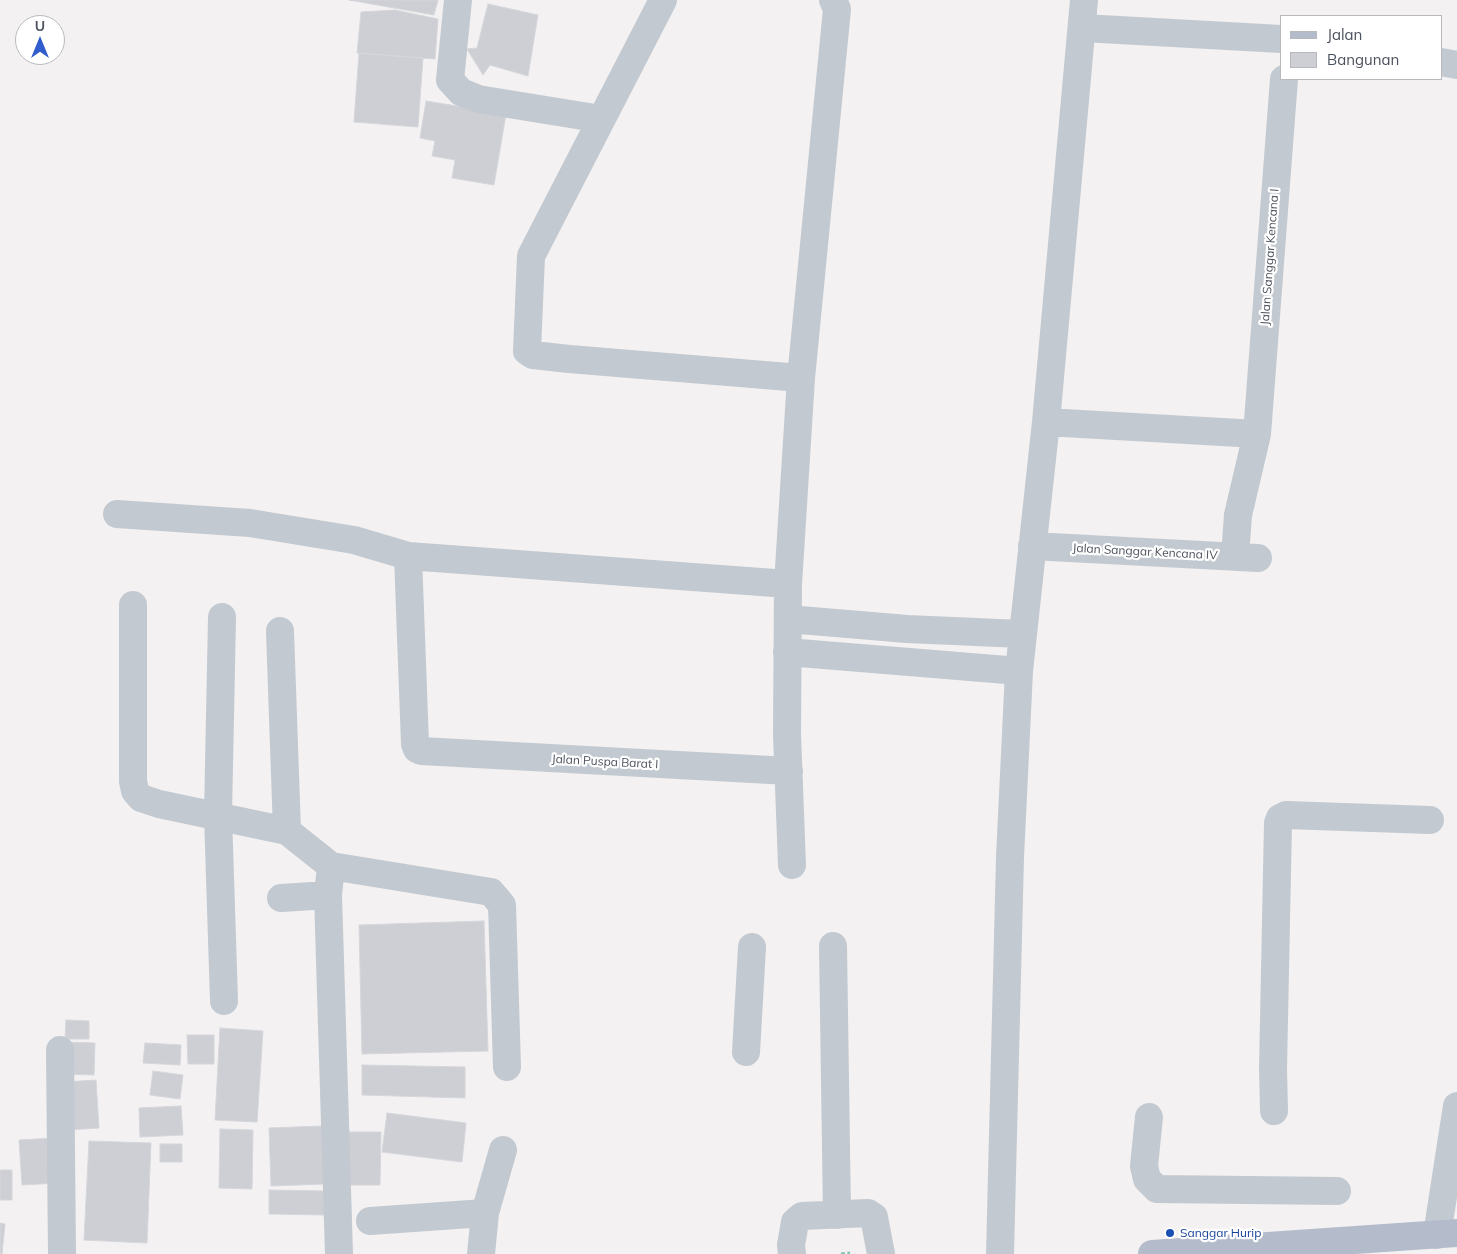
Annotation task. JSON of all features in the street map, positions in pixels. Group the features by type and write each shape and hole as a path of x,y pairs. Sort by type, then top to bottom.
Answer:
{"main road":[{"path":"1152,1254 1447,1234"}],"street":[{"path":"458,0 450,80 461,92 478,99 601,118"},
{"path":"663,0 531,256 527,351 533,355 569,359 801,378"},
{"path":"792,865 787,652 788,584 801,378 837,9 833,0"},
{"path":"1000,1254 1010,857 1019,671 1046,422 1083,28 1084,0"},
{"path":"1083,28 1280,40"},
{"path":"1442,62 1457,65"},
{"name":"Jalan Sanggar Kencana I","path":"1246,557 1238,515 1257,434 1284,80"},
{"path":"1046,422 1257,434"},
{"path":"117,514 250,522 354,540 408,556 788,584"},
{"name":"Jalan Sanggar Kencana IV","path":"1032,546 1246,557"},
{"name":"Jalan Puspa Barat I","path":"408,556 416,744 417,748 421,751 789,771"},
{"path":"133,605 132,781 135,791 141,798 159,804 218,815 286,831 331,866 491,892 502,905 507,1067"},
{"path":"222,617 218,815 224,1001"},
{"path":"788,619 907,629 1022,634"},
{"path":"280,631 286,831"},
{"path":"787,652 1019,671"},
{"path":"1274,1111 1273,1069 1278,822 1280,818 1286,815 1430,820"},
{"path":"331,866 328,896 338,1254"},
{"path":"281,898 328,896"},
{"path":"833,946 837,1215"},
{"path":"746,1052 752,947"},
{"path":"60,1050 62,1254"},
{"path":"1447,1234 1457,1106"},
{"path":"1148,1117 1144,1166 1147,1179 1157,1189 1337,1191"},
{"path":"481,1254 485,1213 503,1150"},
{"path":"370,1221 485,1213"},
{"path":"792,1254 791,1245 795,1222 802,1216 868,1213 874,1217 881,1254"}],"building":[{"path":"349,0 438,0 434,15"},
{"path":"488,4 538,15 528,76 490,65 483,75 467,49 477,48"},
{"path":"395,10 438,19 435,59 357,53 361,12"},
{"path":"359,53 423,58 418,127 354,122"},
{"path":"426,101 506,114 494,185 452,178 455,160 432,156 435,141 420,138"},
{"path":"484,921 488,1051 362,1054 359,925"},
{"path":"66,1020 89,1021 89,1039 65,1039"},
{"path":"220,1028 263,1031 257,1122 215,1120"},
{"path":"187,1035 214,1035 214,1064 188,1064"},
{"path":"63,1042 95,1043 94,1075 62,1074"},
{"path":"145,1043 181,1045 180,1065 143,1063"},
{"path":"362,1065 465,1067 465,1098 362,1095"},
{"path":"153,1071 183,1075 180,1099 150,1095"},
{"path":"96,1080 99,1128 68,1130 64,1082"},
{"path":"181,1106 183,1135 140,1137 139,1108"},
{"path":"387,1113 466,1123 462,1162 382,1152"},
{"path":"322,1126 325,1184 271,1186 269,1128"},
{"path":"220,1129 253,1130 252,1189 219,1188"},
{"path":"346,1132 381,1132 380,1185 346,1185"},
{"path":"55,1138 58,1183 22,1185 19,1140"},
{"path":"89,1141 151,1143 147,1243 84,1240"},
{"path":"160,1144 182,1144 182,1162 160,1162"},
{"path":"0,1170 12,1170 12,1200 0,1200"},
{"path":"269,1190 325,1191 325,1215 269,1214"},
{"path":"0,1223 5,1224 2,1254 0,1254"}],"place":[{"name":"Sanggar Hurip","path":"1170,1233"}]}
